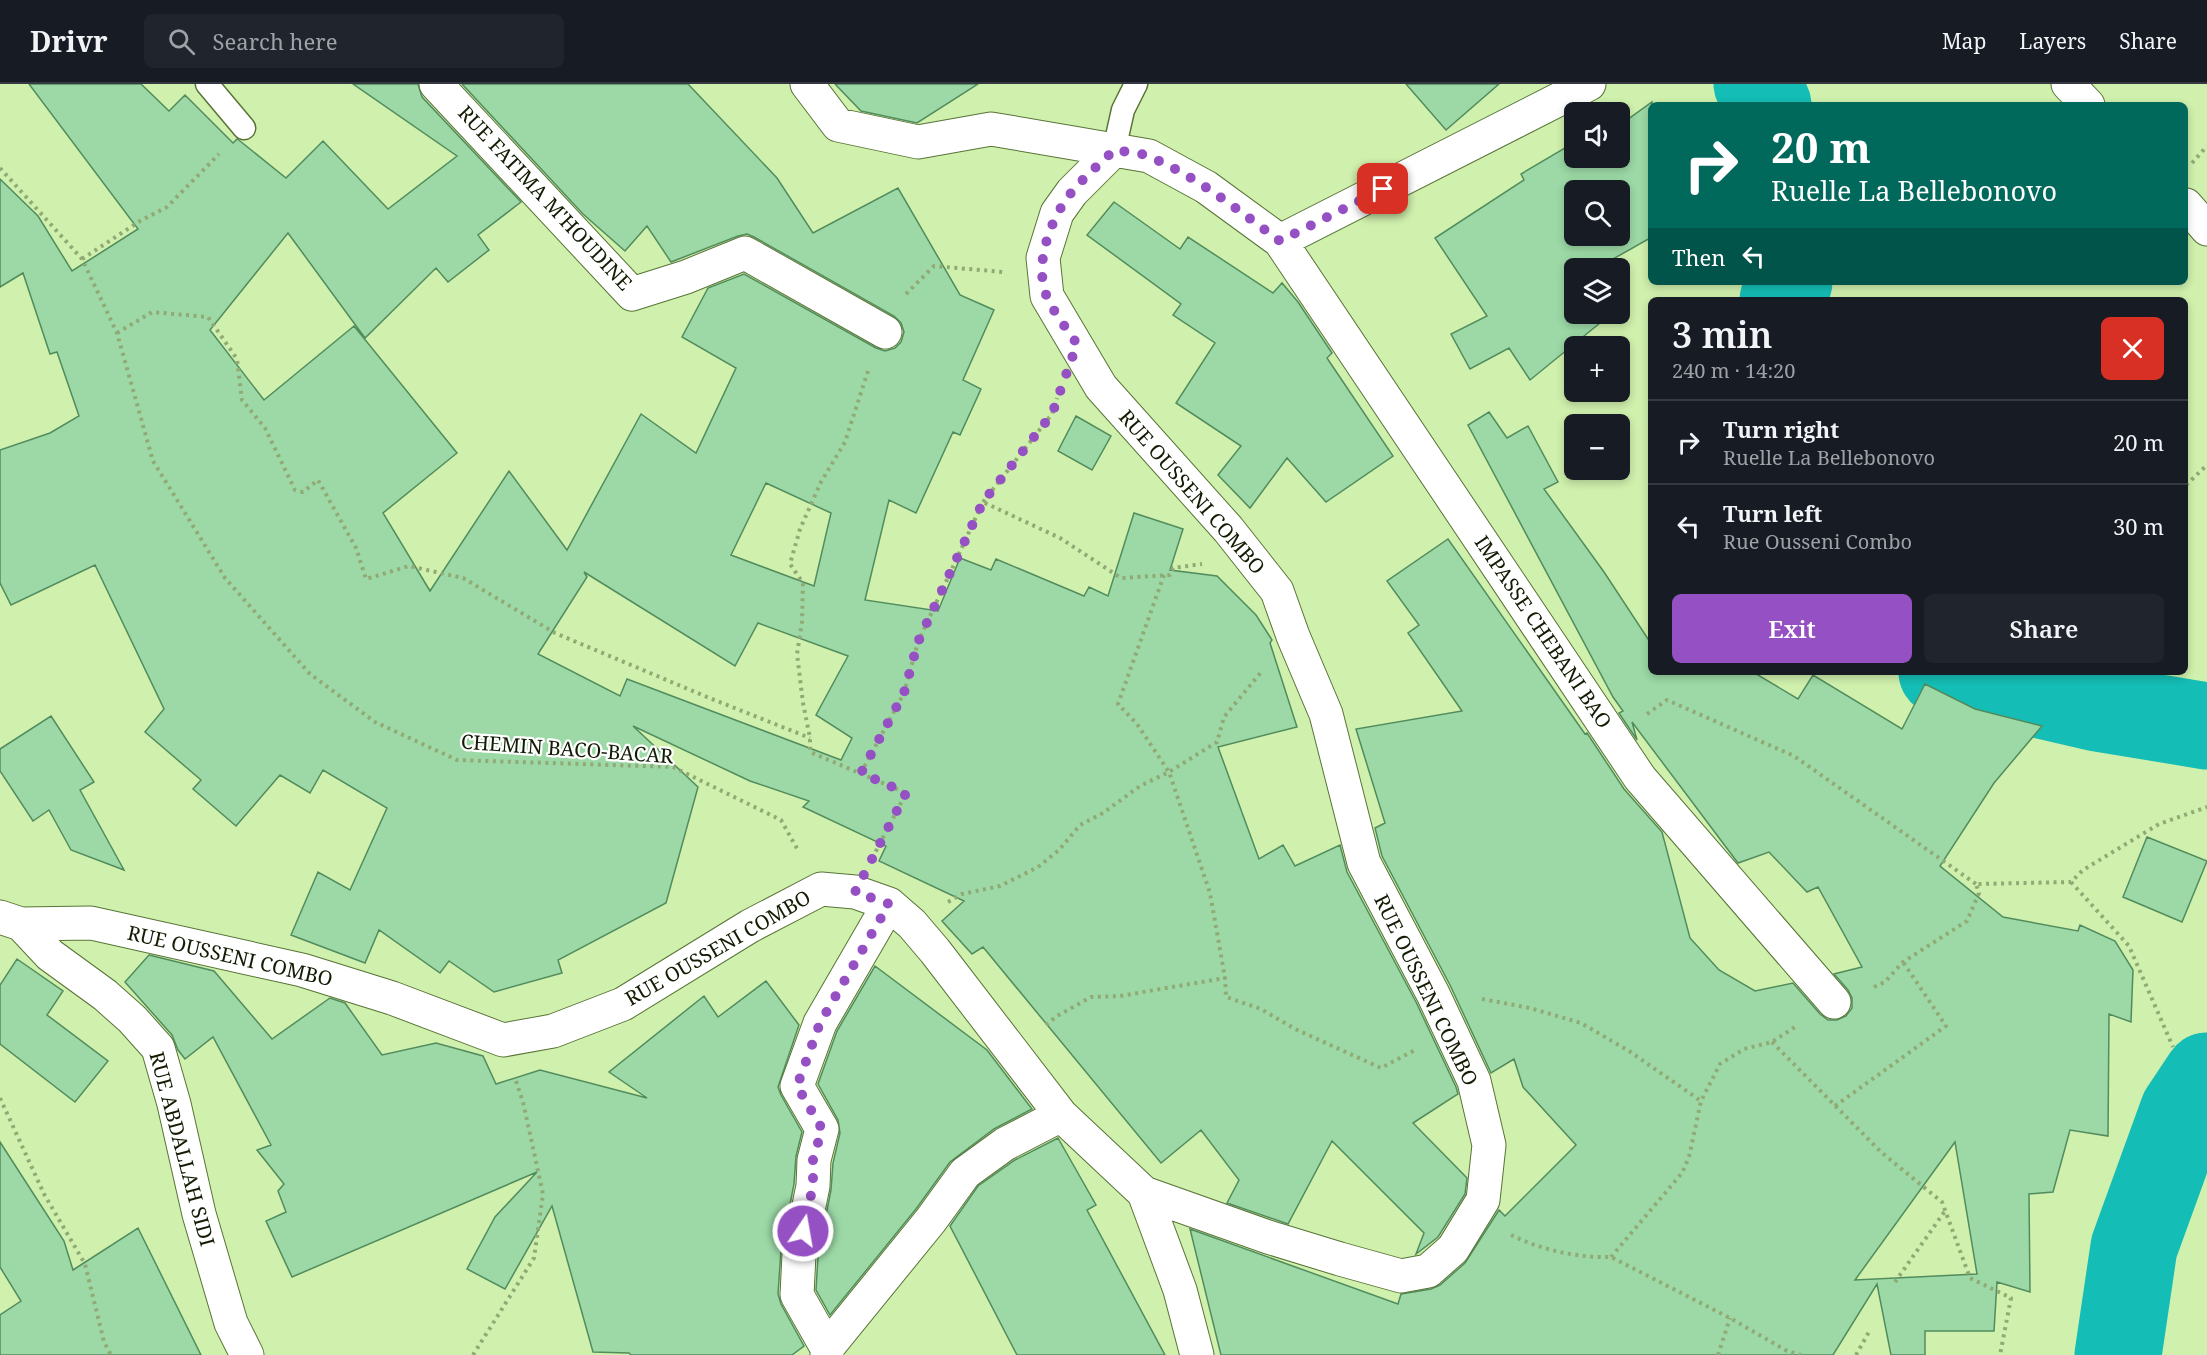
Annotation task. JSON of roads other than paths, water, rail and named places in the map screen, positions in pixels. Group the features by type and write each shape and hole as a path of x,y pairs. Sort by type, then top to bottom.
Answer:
{"street":[{"name":"RUE FATIMA M'HOUDINE","path":"436,84 632,294 686,277 745,253 885,333"},
{"path":"807,84 838,125 907,140 918,142 991,129 1149,156 1206,188 1280,241 1589,84"},
{"path":"2068,84 2085,102"},
{"name":"RUE OUSSENI COMBO","path":"11,920 91,923 302,970 392,998 502,1040 553,1031 623,1004 750,926 821,889 855,892 900,914 935,951 1061,1115 1144,1193 1268,1237 1401,1276 1428,1271 1453,1249 1484,1200 1489,1145 1474,1081 1433,994 1364,863 1326,714 1276,591 1228,529 1101,387 1047,296 1043,258 1057,213 1072,192 1114,150"},
{"path":"2188,207 2207,229"},
{"name":"IMPASSE CHEBANI BAO","path":"1280,241 1640,778 1834,1002"},
{"path":"900,914 820,1023 797,1086 822,1129 813,1160 813,1186 799,1254 797,1295 827,1351 932,1220 965,1173 1005,1144 1061,1115"},
{"name":"RUE ABDALLAH SIDI","path":"11,920 50,955 105,995 158,1048 174,1104 199,1214 231,1323 247,1355"},
{"path":"1144,1193 1180,1290 1197,1355"}],"lane":[{"path":"207,84 244,128"},
{"path":"1114,150 1123,110 1136,84"}],"waterway":[{"path":"1757,84 1766,102"},
{"path":"1784,297 1788,285"},
{"path":"1955,675 2098,708 2207,726"},
{"path":"2118,1355 2134,1247 2183,1112 2207,1076"}]}
